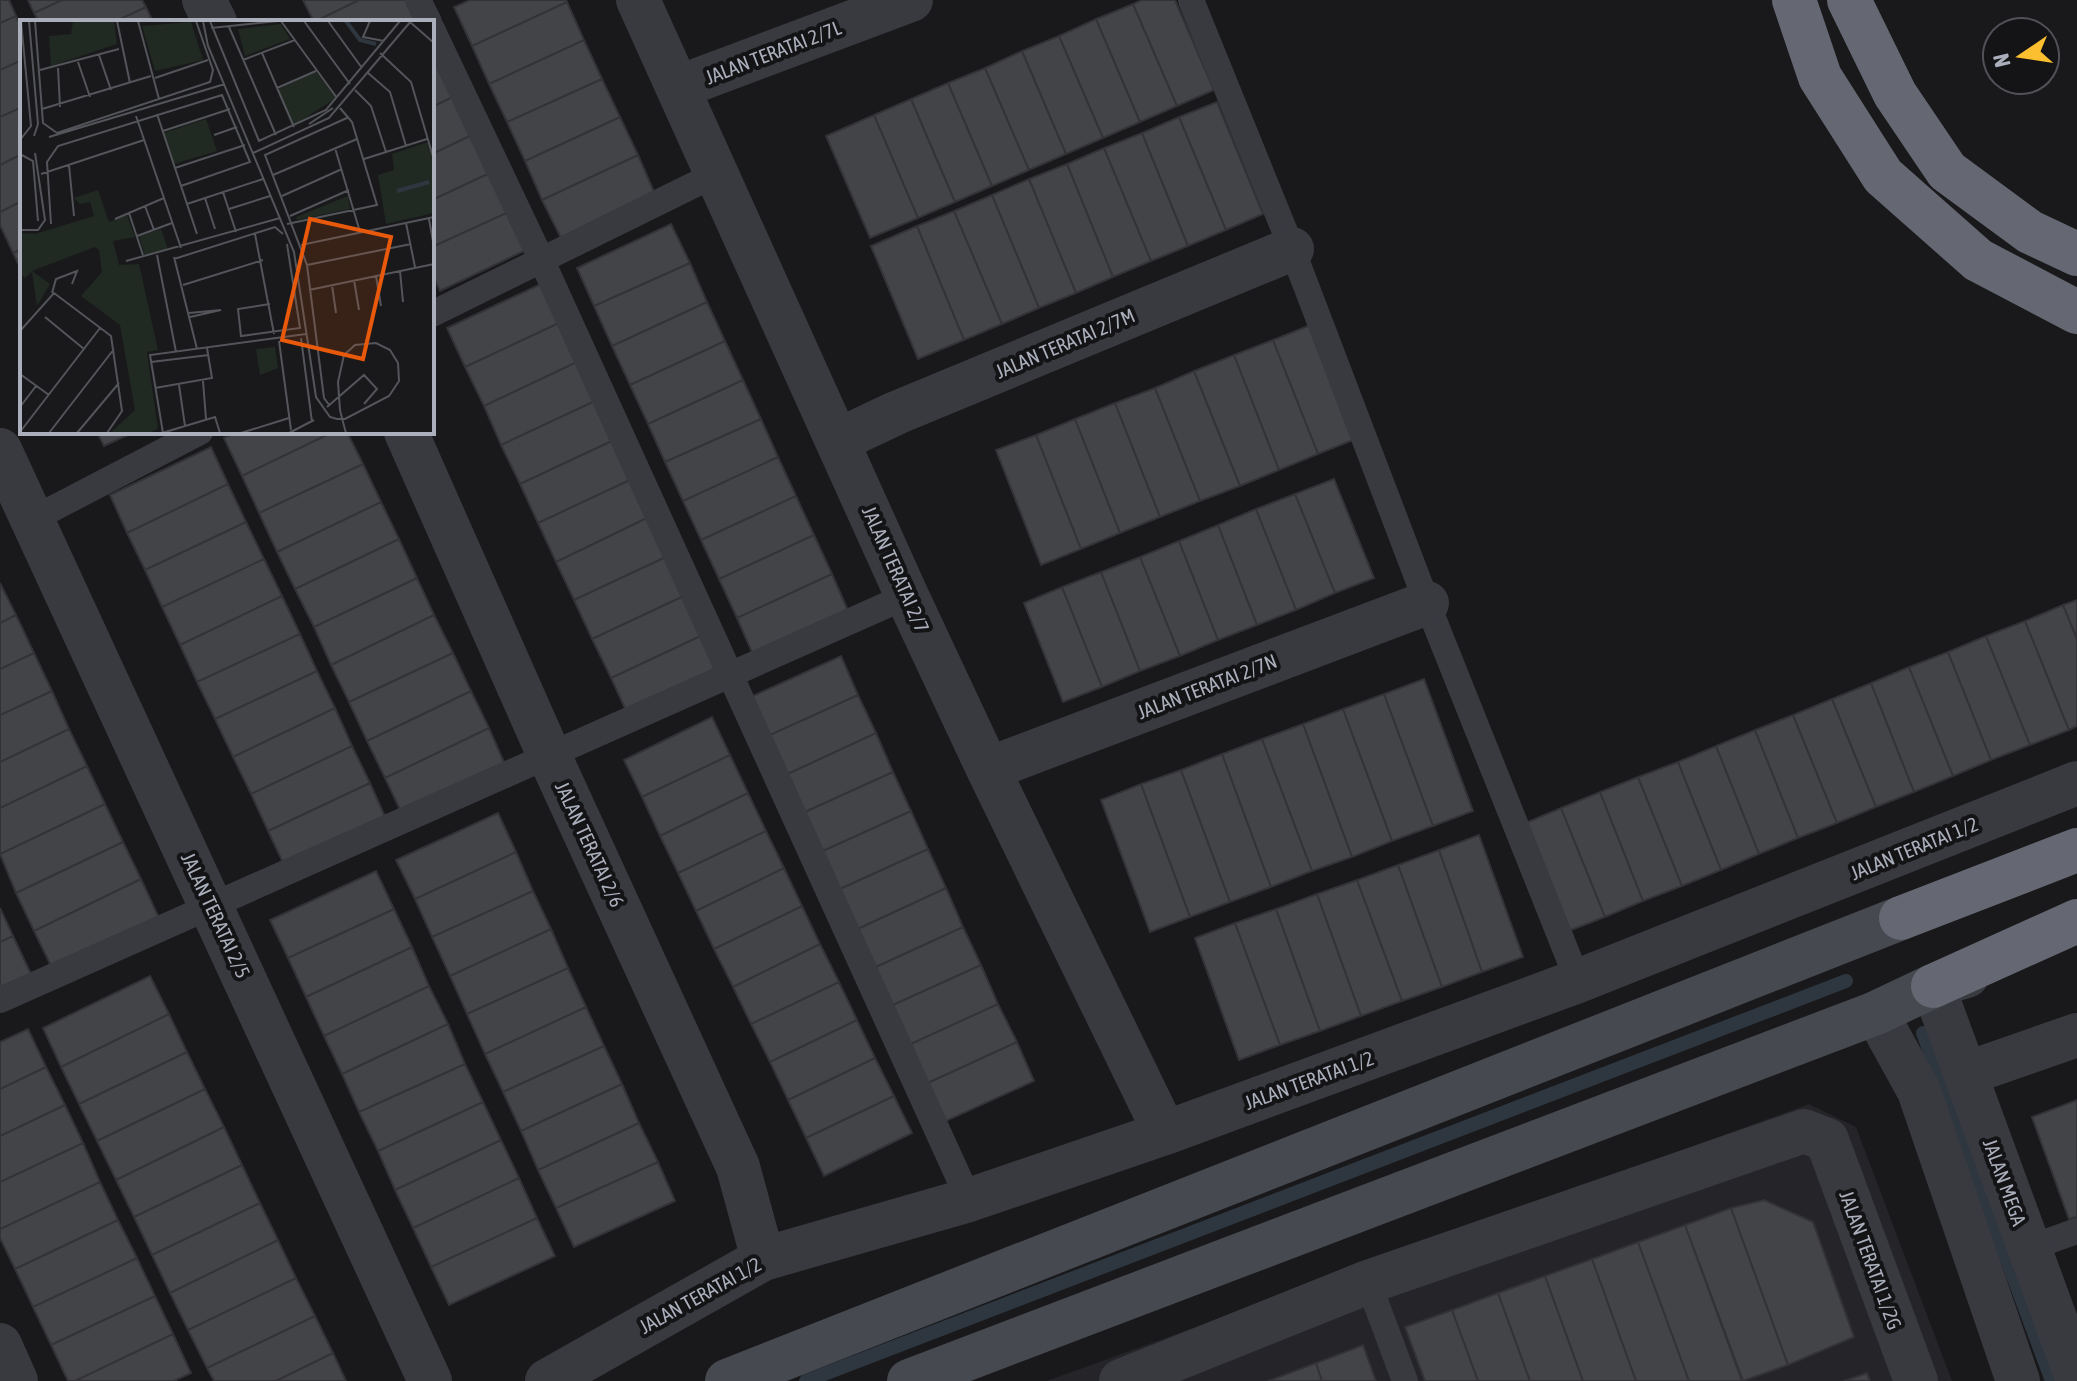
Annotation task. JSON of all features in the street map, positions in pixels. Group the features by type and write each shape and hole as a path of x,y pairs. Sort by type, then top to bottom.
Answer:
{"highway":[{"path":"1794,0 1820,77 1883,176 1978,260 2077,312"},
{"path":"1849,0 1895,94 1947,171 2030,232 2077,254"},
{"path":"1901,918 2077,850"},
{"path":"1933,986 2077,921"}],"main road":[{"path":"727,1381 1901,918"},
{"path":"909,1381 1876,1013 1933,986"}],"street":[{"path":"204,0 214,20"},
{"name":"JALAN TERATAI 2/7","path":"638,0 907,596 1165,1133"},
{"name":"JALAN TERATAI 2/7L","path":"679,87 911,0"},
{"name":"JALAN TERATAI 2/7M","path":"839,440 896,413 1292,249"},
{"name":"JALAN TERATAI 2/6","path":"407,434 549,755 738,1167 763,1259"},
{"name":"JALAN TERATAI 2/5","path":"0,450 16,527 212,906 430,1381"},
{"name":"JALAN TERATAI 2/7N","path":"988,769 1427,603"},
{"name":"JALAN TERATAI 1/2","path":"547,1381 763,1259 969,1200 1165,1133 1578,981 2077,783"},
{"path":"1933,986 2077,941"},
{"name":"JALAN MEGA","path":"1933,986 2077,1378"},
{"path":"1876,1013 1919,1091 2018,1381"},
{"path":"1965,1074 2077,1035"},
{"name":"JALAN TERATAI 1/2G","path":"1368,1282 1804,1131 1827,1140 1916,1381"},
{"path":"1121,1381 1368,1282"},
{"path":"0,1345 16,1381"}],"lane":[{"path":"418,0 428,20"},
{"path":"1191,0 1292,249 1427,603 1578,981"},
{"path":"434,33 542,261 969,1200"},
{"path":"434,313 716,174"},
{"path":"16,527 196,434"},
{"path":"0,1000 907,596"},
{"path":"2029,1248 2077,1231"},
{"path":"1368,1282 1405,1381"}],"shaded area":[{"path":"1809,1104 1856,1127 1952,1381 1047,1381"}],"building":[{"path":"0,0 9,0 16,16 0,23"},
{"path":"28,0 62,0 34,13"},
{"path":"62,0 142,0 146,7 118,20 38,20 34,13"},
{"path":"303,0 359,0 318,20 313,20"},
{"path":"359,0 414,0 422,17 416,20 318,20"},
{"path":"470,0 567,2 472,46 454,7"},
{"path":"1142,0 1175,0 1214,90 1177,106 1133,4"},
{"path":"567,2 584,40 489,84 472,46"},
{"path":"1133,4 1177,106 1140,122 1096,19"},
{"path":"146,7 152,20 118,20"},
{"path":"16,16 20,24 20,61 0,70 0,23"},
{"path":"1096,19 1140,122 1103,138 1059,36"},
{"path":"1059,36 1103,138 1066,154 1022,51"},
{"path":"584,40 602,79 507,122 489,84"},
{"path":"1022,51 1066,154 1029,170 985,68"},
{"path":"440,56 459,94 434,106 434,59"},
{"path":"20,61 20,108 0,117 0,70"},
{"path":"985,68 1029,170 992,186 948,83"},
{"path":"602,79 620,117 525,161 507,122"},
{"path":"948,83 992,186 955,202 911,99"},
{"path":"459,94 476,133 434,153 434,106"},
{"path":"911,99 955,202 918,218 874,115"},
{"path":"1217,102 1263,214 1226,230 1179,117"},
{"path":"20,108 20,155 0,165 0,117"},
{"path":"874,115 918,218 870,238 826,136"},
{"path":"620,117 638,155 542,200 525,161"},
{"path":"1179,117 1226,230 1188,246 1142,133"},
{"path":"476,133 494,171 434,199 434,153"},
{"path":"1142,133 1188,246 1151,261 1104,148"},
{"path":"1104,148 1151,261 1113,277 1067,164"},
{"path":"20,155 20,202 0,212 0,165"},
{"path":"638,155 655,194 561,238 542,200"},
{"path":"1067,164 1113,277 1076,293 1029,179"},
{"path":"494,171 513,210 434,246 434,199"},
{"path":"1029,179 1076,293 1039,308 992,195"},
{"path":"992,195 1039,308 1002,324 954,211"},
{"path":"20,202 20,250 13,253 0,225 0,212"},
{"path":"513,210 530,248 440,291 434,278 434,246"},
{"path":"954,211 1002,324 964,340 917,226"},
{"path":"671,224 690,263 594,306 577,268"},
{"path":"917,226 964,340 918,359 871,246"},
{"path":"20,250 20,267 13,253"},
{"path":"690,263 707,302 612,346 594,306"},
{"path":"543,283 561,322 465,367 447,328"},
{"path":"707,302 725,341 630,385 612,346"},
{"path":"561,322 579,361 484,406 465,367"},
{"path":"1313,324 1358,438 1318,454 1273,340"},
{"path":"1273,340 1318,454 1279,470 1234,355"},
{"path":"725,341 743,380 648,424 630,385"},
{"path":"1234,355 1279,470 1240,486 1194,371"},
{"path":"579,361 597,400 501,445 484,406"},
{"path":"1194,371 1240,486 1200,501 1155,388"},
{"path":"743,380 761,419 665,462 648,424"},
{"path":"1155,388 1200,501 1160,517 1115,403"},
{"path":"597,400 616,439 520,484 501,445"},
{"path":"1115,403 1160,517 1120,533 1075,419"},
{"path":"761,419 778,457 683,501 665,462"},
{"path":"1075,419 1120,533 1081,549 1036,435"},
{"path":"98,434 130,434 104,446"},
{"path":"232,434 329,434 242,476 224,438"},
{"path":"329,434 348,434 363,464 259,513 242,476"},
{"path":"1036,435 1081,549 1041,565 996,450"},
{"path":"616,439 634,478 538,523 520,484"},
{"path":"211,447 228,484 127,533 110,495"},
{"path":"778,457 796,496 701,540 683,501"},
{"path":"363,464 381,502 277,552 259,513"},
{"path":"634,478 651,516 556,562 538,523"},
{"path":"1334,479 1374,578 1335,593 1295,494"},
{"path":"228,484 246,522 145,570 127,533"},
{"path":"1295,494 1335,593 1296,610 1256,509"},
{"path":"796,496 814,535 719,579 701,540"},
{"path":"381,502 399,539 295,589 277,552"},
{"path":"1256,509 1296,610 1257,625 1218,525"},
{"path":"651,516 670,555 574,600 556,562"},
{"path":"246,522 264,559 162,607 145,570"},
{"path":"1218,525 1257,625 1218,640 1179,541"},
{"path":"814,535 832,574 737,618 719,579"},
{"path":"399,539 417,578 314,627 295,589"},
{"path":"1179,541 1218,640 1180,656 1140,557"},
{"path":"670,555 688,594 592,639 574,600"},
{"path":"1140,557 1180,656 1140,671 1101,572"},
{"path":"264,559 282,596 180,645 162,607"},
{"path":"1101,572 1140,671 1102,687 1062,587"},
{"path":"832,574 849,613 754,657 737,618"},
{"path":"417,578 434,615 331,665 314,627"},
{"path":"0,583 16,615 0,623"},
{"path":"1062,587 1102,687 1063,702 1024,603"},
{"path":"688,594 707,633 611,678 592,639"},
{"path":"282,596 300,634 197,682 180,645"},
{"path":"2077,600 2077,639 2063,605"},
{"path":"2063,605 2077,639 2077,726 2069,730 2025,621"},
{"path":"16,615 34,653 0,669 0,623"},
{"path":"434,615 453,653 349,702 331,665"},
{"path":"2025,621 2069,730 2030,745 1986,636"},
{"path":"707,633 725,672 629,717 611,678"},
{"path":"300,634 317,671 215,719 197,682"},
{"path":"1986,636 2030,745 1991,760 1948,652"},
{"path":"1948,652 1991,760 1953,776 1909,667"},
{"path":"34,653 52,691 0,715 0,669"},
{"path":"453,653 471,691 367,741 349,702"},
{"path":"841,656 858,695 761,739 744,700"},
{"path":"1909,667 1953,776 1914,792 1871,683"},
{"path":"317,671 335,708 233,757 215,719"},
{"path":"1424,679 1473,811 1433,826 1384,694"},
{"path":"1871,683 1914,792 1876,807 1832,699"},
{"path":"52,691 69,729 0,762 0,715"},
{"path":"471,691 489,728 385,778 367,741"},
{"path":"1384,694 1433,826 1392,841 1343,709"},
{"path":"858,695 876,733 779,778 761,739"},
{"path":"1832,699 1876,807 1837,823 1793,715"},
{"path":"335,708 352,746 251,794 233,757"},
{"path":"1343,709 1392,841 1352,857 1303,724"},
{"path":"1793,715 1837,823 1798,838 1755,730"},
{"path":"712,717 730,755 642,797 624,760"},
{"path":"1303,724 1352,857 1312,871 1262,739"},
{"path":"489,728 506,767 403,816 385,778"},
{"path":"69,729 87,766 0,808 0,762"},
{"path":"1755,730 1798,838 1759,854 1716,746"},
{"path":"876,733 893,772 796,816 779,778"},
{"path":"1262,739 1312,871 1271,887 1222,754"},
{"path":"352,746 370,783 268,831 251,794"},
{"path":"1716,746 1759,854 1721,870 1678,762"},
{"path":"1222,754 1271,887 1230,902 1181,770"},
{"path":"730,755 748,793 660,836 642,797"},
{"path":"1678,762 1721,870 1682,886 1638,777"},
{"path":"87,766 105,804 0,854 0,808"},
{"path":"1181,770 1230,902 1190,917 1141,784"},
{"path":"893,772 911,811 814,855 796,816"},
{"path":"1638,777 1682,886 1643,901 1600,792"},
{"path":"370,783 387,821 286,869 268,831"},
{"path":"1141,784 1190,917 1150,932 1101,800"},
{"path":"1600,792 1643,901 1605,917 1561,808"},
{"path":"748,793 766,831 678,873 660,836"},
{"path":"105,804 123,842 16,893 0,854"},
{"path":"1561,808 1605,917 1566,932 1523,824"},
{"path":"911,811 928,849 831,893 814,855"},
{"path":"498,813 516,852 415,899 396,860"},
{"path":"766,831 784,868 696,911 678,873"},
{"path":"1479,835 1523,957 1482,972 1439,850"},
{"path":"123,842 141,879 34,931 16,893"},
{"path":"928,849 946,888 849,933 831,893"},
{"path":"1439,850 1482,972 1442,987 1398,865"},
{"path":"516,852 533,891 432,937 415,899"},
{"path":"1398,865 1442,987 1402,1001 1357,880"},
{"path":"784,868 802,906 714,949 696,911"},
{"path":"376,871 394,909 288,958 270,920"},
{"path":"141,879 159,918 52,968 34,931"},
{"path":"1357,880 1402,1001 1361,1016 1317,894"},
{"path":"946,888 963,927 867,971 849,933"},
{"path":"533,891 551,929 450,976 432,937"},
{"path":"1317,894 1361,1016 1320,1031 1276,909"},
{"path":"802,906 820,944 733,987 714,949"},
{"path":"0,908 13,936 0,942"},
{"path":"394,909 412,947 306,997 288,958"},
{"path":"1276,909 1320,1031 1280,1045 1235,923"},
{"path":"1235,923 1280,1045 1239,1060 1195,938"},
{"path":"963,927 981,965 884,1009 867,971"},
{"path":"551,929 568,968 467,1014 450,976"},
{"path":"13,936 31,974 0,989 0,942"},
{"path":"820,944 839,982 751,1024 733,987"},
{"path":"412,947 429,986 324,1036 306,997"},
{"path":"981,965 998,1004 902,1048 884,1009"},
{"path":"568,968 586,1007 485,1054 467,1014"},
{"path":"150,976 169,1014 61,1067 43,1028"},
{"path":"839,982 857,1020 770,1062 751,1024"},
{"path":"429,986 448,1024 342,1074 324,1036"},
{"path":"998,1004 1017,1042 919,1087 902,1048"},
{"path":"586,1007 604,1046 503,1092 485,1054"},
{"path":"169,1014 187,1052 79,1104 61,1067"},
{"path":"857,1020 875,1058 788,1100 770,1062"},
{"path":"448,1024 465,1064 359,1112 342,1074"},
{"path":"28,1029 46,1067 0,1089 0,1042"},
{"path":"1017,1042 1034,1081 937,1125 919,1087"},
{"path":"604,1046 622,1084 521,1131 503,1092"},
{"path":"187,1052 205,1089 97,1141 79,1104"},
{"path":"875,1058 894,1096 806,1138 788,1100"},
{"path":"465,1064 483,1102 378,1151 359,1112"},
{"path":"46,1067 65,1105 0,1136 0,1089"},
{"path":"622,1084 639,1123 538,1170 521,1131"},
{"path":"205,1089 224,1127 116,1180 97,1141"},
{"path":"894,1096 912,1133 824,1176 806,1138"},
{"path":"2077,1100 2077,1217 2069,1219 2032,1117"},
{"path":"483,1102 501,1140 395,1190 378,1151"},
{"path":"65,1105 83,1143 0,1182 0,1136"},
{"path":"639,1123 658,1162 556,1208 538,1170"},
{"path":"224,1127 242,1165 134,1217 116,1180"},
{"path":"501,1140 519,1178 413,1228 395,1190"},
{"path":"83,1143 100,1182 0,1229 0,1182"},
{"path":"658,1162 675,1201 574,1247 556,1208"},
{"path":"242,1165 260,1203 152,1255 134,1217"},
{"path":"519,1178 537,1218 431,1267 413,1228"},
{"path":"100,1182 118,1220 15,1269 0,1238 0,1229"},
{"path":"1764,1200 1813,1222 1854,1337 1788,1365 1731,1208"},
{"path":"260,1203 278,1240 170,1293 152,1255"},
{"path":"1731,1208 1788,1365 1743,1381 1685,1225"},
{"path":"537,1218 555,1256 449,1305 431,1267"},
{"path":"118,1220 137,1258 33,1307 15,1269"},
{"path":"1685,1225 1742,1381 1689,1381 1638,1242"},
{"path":"278,1240 296,1278 188,1330 170,1293"},
{"path":"1638,1242 1689,1381 1636,1381 1592,1259"},
{"path":"137,1258 155,1296 51,1345 33,1307"},
{"path":"1592,1259 1636,1381 1583,1381 1545,1276"},
{"path":"1545,1276 1583,1381 1530,1381 1498,1293"},
{"path":"296,1278 315,1316 207,1368 188,1330"},
{"path":"1498,1293 1530,1381 1478,1381 1452,1310"},
{"path":"155,1296 173,1334 75,1381 68,1381 51,1345"},
{"path":"1452,1310 1478,1381 1425,1381 1405,1327"},
{"path":"315,1316 333,1353 276,1381 214,1381 207,1368"},
{"path":"173,1334 191,1373 174,1381 75,1381"},
{"path":"1363,1345 1376,1381 1322,1381 1316,1363"},
{"path":"333,1353 346,1381 276,1381"},
{"path":"1316,1363 1322,1381 1268,1381"},
{"path":"1867,1373 1870,1381 1844,1381"}],"waterway":[{"path":"806,1381 1846,981"},
{"path":"1923,1033 2052,1381"}]}
